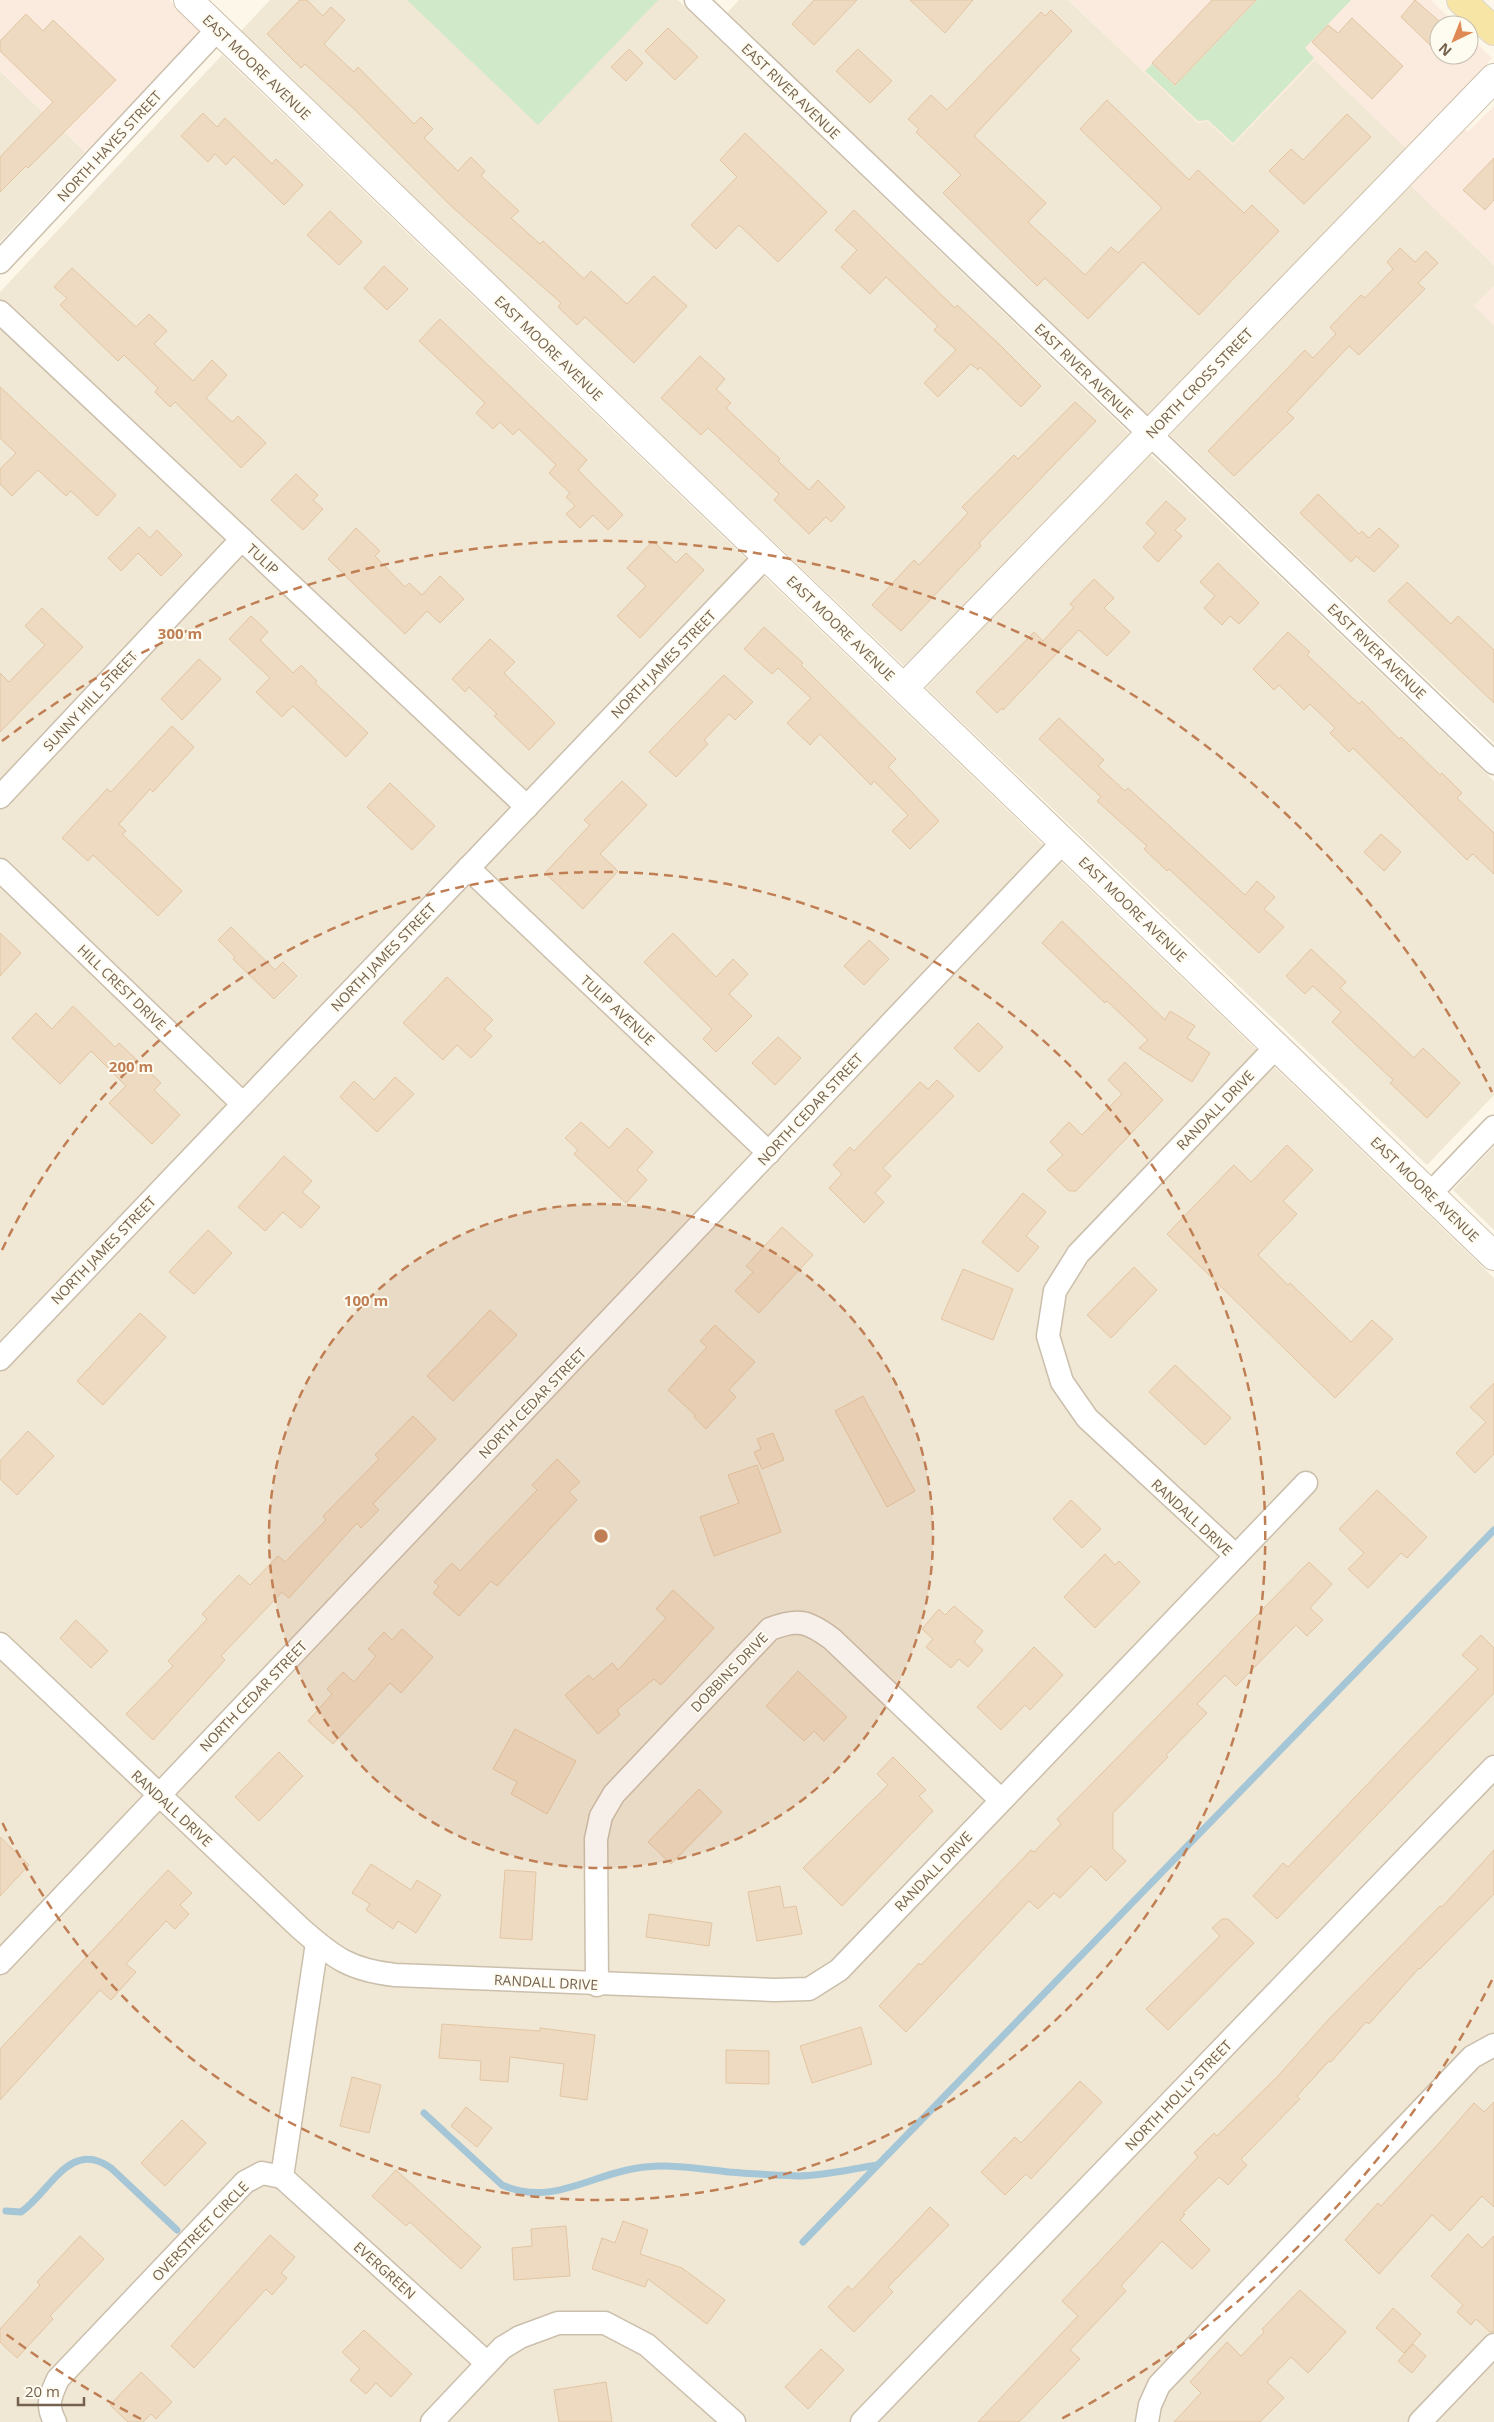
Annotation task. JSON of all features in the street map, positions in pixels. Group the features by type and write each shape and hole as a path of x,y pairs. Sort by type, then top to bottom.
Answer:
{"main road":[{"path":"1461,0 1494,31"}],"street":[{"name":"EAST MOORE AVENUE","path":"188,0 1494,1256"},
{"name":"EAST RIVER AVENUE","path":"710,5 1150,434 1494,762"},
{"name":"NORTH HAYES STREET","path":"0,262 218,29"},
{"name":"NORTH CROSS STREET","path":"904,688 1494,78"},
{"name":"TULIP","path":"0,312 527,807"},
{"name":"SUNNY HILL STREET","path":"0,797 242,539"},
{"name":"NORTH JAMES STREET","path":"0,1359 766,556"},
{"name":"NORTH CEDAR STREET","path":"0,1963 1063,842"},
{"name":"TULIP AVENUE","path":"468,868 769,1153"},
{"name":"HILL CREST DRIVE","path":"0,870 244,1104"},
{"name":"RANDALL DRIVE","path":"0,1644 317,1943 349,1965 368,1972 395,1976 597,1985 774,1990 809,1988 839,1970 1236,1556 1086,1418 1062,1382 1048,1336 1055,1291 1078,1254 1276,1047"},
{"path":"1430,1194 1494,1127"},
{"path":"1236,1556 1306,1483"},
{"name":"DOBBINS DRIVE","path":"597,1985 596,1839 601,1816 614,1794 770,1629 790,1621 815,1626 832,1639 1001,1800"},
{"name":"NORTH HOLLY STREET","path":"862,2422 1494,1768"},
{"path":"282,2177 317,1943"},
{"path":"1147,2422 1150,2405 1159,2385 1472,2057 1494,2045"},
{"name":"OVERSTREET CIRCLE","path":"55,2422 49,2411 50,2394 58,2379 245,2182 262,2173 282,2177"},
{"name":"EVERGREEN","path":"282,2177 487,2363"},
{"path":"432,2422 502,2348 520,2337 558,2323 605,2323 647,2344 734,2422"},
{"path":"1420,2422 1494,2345"}],"shaded area":[{"path":"0,0 169,0 202,31 85,152 0,70"},
{"path":"270,0 678,0 1131,435 904,666 239,33"},
{"path":"739,0 1068,0 1198,123 1207,121 1233,145 1315,60 1408,150 1151,421 726,14"},
{"path":"1068,0 1431,0 1447,15 1429,15 1429,65 1479,65 1479,46 1492,58 1408,150 1315,60 1233,145 1207,121 1198,123"},
{"path":"222,55 1494,1278 1494,2422 0,2422 0,292"},
{"path":"0,71 85,152 0,242"},
{"path":"1494,106 1494,265 1409,184 1462,127 1468,132"},
{"path":"1409,184 1494,265 1494,286 1474,306 1494,325 1494,743 1170,435"},
{"path":"1494,286 1494,325 1474,306"},
{"path":"1149,453 1494,781 1494,1095 1427,1165 926,688"},
{"path":"1494,1146 1494,1230 1453,1190"}],"green space":[{"path":"407,0 658,0 538,125"},
{"path":"1257,0 1351,0 1305,48 1314,58 1233,143 1208,120 1198,121 1145,71 1152,64 1175,86"}],"building":[{"path":"300,0 307,0 323,16 331,7 345,20 324,44 354,72 358,67 414,124 421,117 433,129 424,138 458,171 471,157 485,171 481,176 519,211 511,218 540,244 543,241 584,279 591,271 627,304 654,276 687,306 634,363 585,317 577,325 558,307 561,303 451,206 354,109 305,64 301,68 267,34"},
{"path":"814,0 857,0 814,45 792,24"},
{"path":"910,0 973,0 945,33"},
{"path":"1212,0 1256,0 1175,85 1152,63"},
{"path":"1415,0 1432,15 1429,15 1429,44 1401,17"},
{"path":"1051,10 1072,31 974,136 1046,203 1028,222 1085,275 1111,247 1118,253 1162,208 1080,129 1107,100 1189,180 1198,170 1244,213 1252,205 1279,231 1199,315 1143,262 1088,319 1045,278 1037,286 943,193 961,175 916,132 919,129 908,119 931,95 947,110 1041,12 1045,16"},
{"path":"26,14 43,31 53,20 116,80 28,168 26,166 0,192 0,157 53,102 0,51 0,41"},
{"path":"1352,18 1403,66 1372,99 1312,42 1328,25 1338,33"},
{"path":"668,28 698,57 675,80 645,51"},
{"path":"629,49 643,63 626,81 611,67"},
{"path":"858,49 892,81 870,103 836,71"},
{"path":"203,113 217,127 225,118 272,164 276,159 303,185 284,205 234,156 226,165 215,154 208,162 181,136"},
{"path":"1347,114 1371,137 1304,204 1269,171 1291,149 1303,160"},
{"path":"745,133 827,212 778,262 739,225 716,249 691,225 737,177 720,160"},
{"path":"1494,158 1494,200 1485,210 1463,190"},
{"path":"854,210 955,308 957,305 1041,386 1021,407 980,367 978,370 971,364 938,397 924,383 956,350 934,330 938,326 886,277 870,294 841,267 857,250 835,230"},
{"path":"330,211 362,242 339,265 307,235"},
{"path":"1400,248 1415,262 1426,251 1438,263 1418,283 1425,289 1359,355 1349,346 1287,412 1294,418 1234,476 1208,451 1305,350 1313,358 1336,334 1330,327 1361,295 1365,298 1393,269 1387,262"},
{"path":"384,266 408,289 387,310 364,288"},
{"path":"72,268 136,327 149,314 167,331 154,344 193,381 212,360 227,375 206,398 232,422 238,416 266,443 241,468 175,402 170,407 155,392 158,388 124,355 118,361 60,305 67,298 54,287"},
{"path":"440,319 587,460 578,470 623,515 608,530 593,515 580,528 566,514 575,506 566,497 570,493 549,473 556,465 519,429 513,435 500,422 493,429 476,413 485,403 419,341"},
{"path":"700,356 725,379 716,389 731,403 726,408 780,459 778,461 809,490 818,480 845,507 831,522 826,517 809,534 774,500 779,494 708,428 701,435 661,398"},
{"path":"0,387 116,495 97,516 71,491 66,496 38,470 12,496 0,484 0,469 16,453 0,438"},
{"path":"1075,402 1096,421 979,543 981,546 901,631 872,605 914,560 919,565 968,513 962,507 1014,455 1018,459"},
{"path":"296,474 318,495 313,500 323,509 303,530 271,500"},
{"path":"1318,494 1359,534 1362,531 1369,538 1379,528 1399,546 1374,572 1356,556 1351,562 1300,513"},
{"path":"1166,501 1186,519 1175,530 1182,536 1158,562 1143,547 1156,533 1146,523"},
{"path":"139,527 150,538 157,530 182,555 161,576 138,553 121,571 108,558"},
{"path":"356,528 380,551 375,556 405,587 409,583 422,595 440,576 464,599 440,623 427,611 405,634 328,559"},
{"path":"653,541 676,563 686,553 704,570 640,638 617,616 646,586 627,568"},
{"path":"1218,563 1259,603 1239,624 1230,616 1222,625 1204,608 1215,596 1200,582"},
{"path":"1094,579 1114,598 1104,608 1130,632 1107,656 1079,630 1003,710 1002,708 997,713 976,692 1034,632 1043,641 1074,607 1070,604"},
{"path":"1407,582 1451,624 1458,616 1494,650 1494,703 1388,601"},
{"path":"42,608 83,647 0,732 0,673 9,682 45,645 25,626"},
{"path":"251,616 268,632 260,640 293,673 301,665 317,681 315,683 368,733 346,757 293,706 282,717 256,692 270,678 229,639"},
{"path":"764,627 803,663 801,665 896,759 888,767 939,821 910,849 892,831 908,815 874,781 871,785 820,734 810,745 787,723 811,698 778,668 772,674 744,649"},
{"path":"1288,632 1310,652 1307,655 1359,704 1362,701 1399,739 1401,737 1440,775 1442,773 1462,793 1457,798 1494,833 1494,874 1473,854 1467,860 1353,748 1349,752 1330,733 1335,728 1310,704 1304,710 1279,685 1274,690 1253,669"},
{"path":"490,639 515,662 504,673 555,723 529,750 494,716 497,714 469,687 465,692 452,679"},
{"path":"199,659 221,679 182,720 161,699"},
{"path":"724,675 753,702 735,720 729,714 704,740 708,744 676,777 649,752"},
{"path":"1059,718 1104,760 1098,766 1125,791 1128,788 1245,895 1257,881 1275,897 1264,909 1284,927 1259,953 1169,869 1167,871 1144,849 1147,846 1097,801 1101,797 1039,739"},
{"path":"172,726 194,747 153,792 150,789 119,824 126,831 122,834 182,891 158,916 93,855 88,861 62,838 107,789 111,792"},
{"path":"622,781 647,805 600,854 618,871 583,909 545,873 590,825 584,820"},
{"path":"390,783 435,826 412,850 367,807"},
{"path":"1381,834 1401,852 1384,871 1364,852"},
{"path":"1062,921 1165,1020 1170,1011 1195,1026 1187,1038 1210,1053 1192,1082 1139,1048 1148,1040 1107,1001 1105,1003 1042,943"},
{"path":"231,927 275,970 283,962 297,976 274,999 233,959 235,957 218,940"},
{"path":"0,933 21,953 0,976"},
{"path":"673,933 716,977 733,959 748,974 729,994 752,1016 716,1052 703,1039 712,1029 644,962"},
{"path":"869,940 889,959 864,985 844,966"},
{"path":"1311,949 1346,982 1340,988 1414,1058 1423,1048 1460,1083 1427,1118 1390,1083 1393,1080 1332,1022 1341,1012 1313,986 1305,994 1286,976"},
{"path":"447,977 493,1020 484,1029 492,1036 471,1058 457,1045 443,1060 403,1023"},
{"path":"73,1006 115,1047 119,1043 161,1083 154,1090 180,1115 152,1144 109,1103 126,1086 91,1051 60,1084 12,1038 36,1013 52,1029"},
{"path":"978,1023 1003,1047 979,1072 954,1048"},
{"path":"778,1037 801,1058 775,1085 752,1063"},
{"path":"1125,1062 1163,1100 1076,1191 1069,1191 1047,1170 1063,1155 1050,1142 1069,1122 1082,1135 1122,1094 1108,1080"},
{"path":"395,1077 414,1094 377,1132 340,1097 354,1081 374,1100"},
{"path":"937,1080 954,1096 883,1168 891,1176 875,1193 884,1202 864,1223 829,1188 842,1174 833,1165 850,1147 854,1151 920,1082 928,1089"},
{"path":"581,1122 609,1148 627,1128 653,1152 637,1170 647,1180 626,1203 574,1154 578,1150 565,1138"},
{"path":"1287,1145 1313,1170 1283,1201 1297,1214 1258,1255 1351,1342 1372,1320 1393,1339 1335,1398 1167,1234 1234,1165 1251,1182"},
{"path":"284,1156 312,1181 302,1192 320,1207 301,1228 283,1212 265,1231 238,1207"},
{"path":"1023,1193 1046,1212 1026,1236 1039,1247 1018,1272 982,1242"},
{"path":"782,1227 813,1255 759,1313 735,1291 753,1272 746,1266"},
{"path":"208,1230 232,1253 194,1294 169,1272"},
{"path":"1134,1267 1157,1290 1111,1338 1087,1315"},
{"path":"963,1269 1013,1289 993,1340 941,1319"},
{"path":"490,1310 517,1335 453,1401 427,1376"},
{"path":"140,1313 166,1337 103,1405 77,1381"},
{"path":"715,1325 755,1362 729,1390 736,1397 706,1429 694,1417 695,1415 668,1390 707,1347 700,1341"},
{"path":"1175,1365 1231,1418 1205,1445 1149,1392"},
{"path":"1494,1383 1494,1454 1475,1473 1456,1453 1486,1422 1470,1407"},
{"path":"863,1396 915,1491 887,1507 835,1411"},
{"path":"413,1416 436,1439 373,1504 379,1510 361,1528 357,1523 289,1598 282,1592 221,1656 225,1660 153,1740 126,1714 173,1666 168,1661 207,1619 202,1614 239,1575 250,1585 278,1556 285,1562 326,1520 323,1516 379,1459 375,1455"},
{"path":"28,1431 54,1456 17,1495 0,1479 0,1461"},
{"path":"773,1433 784,1460 762,1469 754,1452 761,1449 757,1439"},
{"path":"557,1459 580,1482 569,1492 577,1500 497,1586 491,1581 459,1616 433,1593 439,1586 434,1582 452,1563 460,1571 537,1490 532,1485"},
{"path":"757,1465 781,1532 714,1556 700,1517 739,1503 728,1475"},
{"path":"1377,1490 1427,1537 1407,1558 1401,1553 1368,1588 1348,1569 1364,1553 1339,1529"},
{"path":"1071,1500 1101,1529 1082,1548 1053,1519"},
{"path":"1105,1554 1115,1565 1119,1561 1140,1582 1095,1628 1064,1597"},
{"path":"1309,1562 1332,1584 1310,1608 1323,1620 1307,1636 1296,1625 1236,1686 1225,1675 1197,1704 1207,1713 1166,1755 1168,1757 1113,1813 1113,1849 1126,1861 1106,1881 1091,1866 1060,1898 1054,1893 1038,1909 1029,1901 906,2032 879,2006 1031,1850 1034,1852 1061,1824 1057,1819"},
{"path":"673,1590 714,1628 661,1685 654,1679 617,1710 620,1715 598,1734 565,1695 589,1675 593,1680 612,1663 618,1670 666,1618 656,1609"},
{"path":"954,1606 983,1631 974,1642 983,1650 968,1667 959,1659 951,1668 926,1647 933,1639 922,1629 939,1609 945,1615"},
{"path":"76,1620 108,1651 91,1668 60,1638"},
{"path":"402,1629 433,1657 401,1693 390,1683 333,1744 308,1721 332,1694 327,1689 343,1672 354,1682 376,1656 368,1649 384,1632 392,1640"},
{"path":"1481,1635 1494,1648 1494,1693 1277,1919 1253,1896 1283,1863 1288,1867 1478,1669 1462,1655"},
{"path":"1034,1647 1063,1675 1030,1710 1025,1705 1001,1730 977,1707"},
{"path":"798,1671 847,1717 824,1741 814,1731 804,1741 766,1706"},
{"path":"515,1729 576,1761 547,1814 511,1794 517,1782 493,1769"},
{"path":"279,1752 303,1776 259,1821 235,1797"},
{"path":"893,1757 926,1790 919,1796 933,1811 842,1906 803,1868 888,1785 877,1774"},
{"path":"699,1789 722,1812 671,1864 648,1842"},
{"path":"0,1837 29,1865 0,1896"},
{"path":"1494,1850 1494,1894 1419,1968 1369,2024 1366,2022 1331,2062 1329,2061 1297,2096 1300,2099 1241,2159 1247,2165 1228,2185 1219,2177 1183,2213 1185,2214 1180,2220 1210,2250 1192,2269 1162,2241 1121,2286 1126,2291 1070,2350 1080,2359 1019,2422 978,2422 1078,2316 1062,2301 1198,2157 1194,2153 1214,2133 1217,2136 1277,2077 1329,2019 1440,1906 1442,1907"},
{"path":"371,1864 411,1890 417,1880 441,1895 416,1933 398,1921 393,1929 366,1910 370,1904 352,1893"},
{"path":"168,1870 192,1893 180,1905 189,1914 175,1929 166,1921 126,1964 136,1972 111,2000 100,1990 0,2100 0,2049"},
{"path":"505,1870 536,1872 532,1940 500,1938"},
{"path":"780,1886 784,1908 796,1906 802,1934 757,1941 748,1892"},
{"path":"649,1914 712,1923 709,1946 646,1937"},
{"path":"1222,1919 1228,1919 1254,1943 1168,2030 1146,2009 1220,1936 1212,1928"},
{"path":"442,2024 540,2031 540,2028 595,2035 587,2100 560,2096 564,2064 510,2057 508,2082 480,2080 481,2061 439,2058"},
{"path":"861,2027 872,2064 812,2083 800,2046"},
{"path":"726,2050 769,2051 769,2084 726,2083"},
{"path":"352,2077 381,2085 369,2133 340,2126"},
{"path":"1080,2081 1102,2102 1031,2179 1026,2174 1005,2195 981,2172 1015,2137 1021,2143"},
{"path":"1494,2102 1494,2207 1482,2196 1450,2231 1432,2215 1379,2274 1345,2240 1378,2203 1381,2206 1474,2103 1484,2112"},
{"path":"466,2107 492,2128 477,2147 451,2126"},
{"path":"182,2120 206,2143 165,2186 141,2163"},
{"path":"396,2170 481,2247 461,2269 410,2222 406,2226 372,2196"},
{"path":"930,2207 949,2225 888,2287 893,2292 854,2332 828,2307 848,2286 852,2290"},
{"path":"623,2221 648,2230 640,2254 682,2268 725,2300 707,2324 648,2279 645,2287 592,2269 602,2238 615,2243"},
{"path":"566,2226 570,2276 514,2280 512,2248 532,2246 531,2229"},
{"path":"1468,2234 1482,2248 1494,2236 1494,2332 1490,2332 1476,2319 1471,2325 1457,2312 1463,2305 1431,2276"},
{"path":"270,2235 295,2257 281,2273 287,2278 272,2295 266,2289 194,2368 171,2346"},
{"path":"80,2236 104,2259 50,2316 53,2319 17,2358 0,2342 0,2329 40,2285 37,2282"},
{"path":"1300,2290 1346,2332 1308,2373 1291,2357 1267,2382 1284,2398 1260,2422 1174,2422 1201,2393 1190,2382 1227,2342 1241,2356 1264,2332 1262,2329"},
{"path":"1393,2308 1421,2334 1404,2353 1376,2328"},
{"path":"364,2330 412,2374 391,2397 376,2383 366,2394 350,2380 360,2369 342,2352"},
{"path":"1413,2344 1426,2356 1412,2373 1398,2361"},
{"path":"821,2349 844,2370 808,2409 785,2387"},
{"path":"141,2372 172,2402 156,2419 151,2414 143,2422 128,2422 110,2405"},
{"path":"606,2382 612,2422 559,2422 554,2390"}],"waterway":[{"path":"803,2242 1494,1530"},
{"path":"424,2113 502,2185 519,2191 550,2192 611,2174 653,2166 678,2166 738,2173 808,2176 877,2165"},
{"path":"6,2211 21,2212 32,2203 51,2181 72,2163 84,2159 97,2160 111,2168 177,2230"}]}
